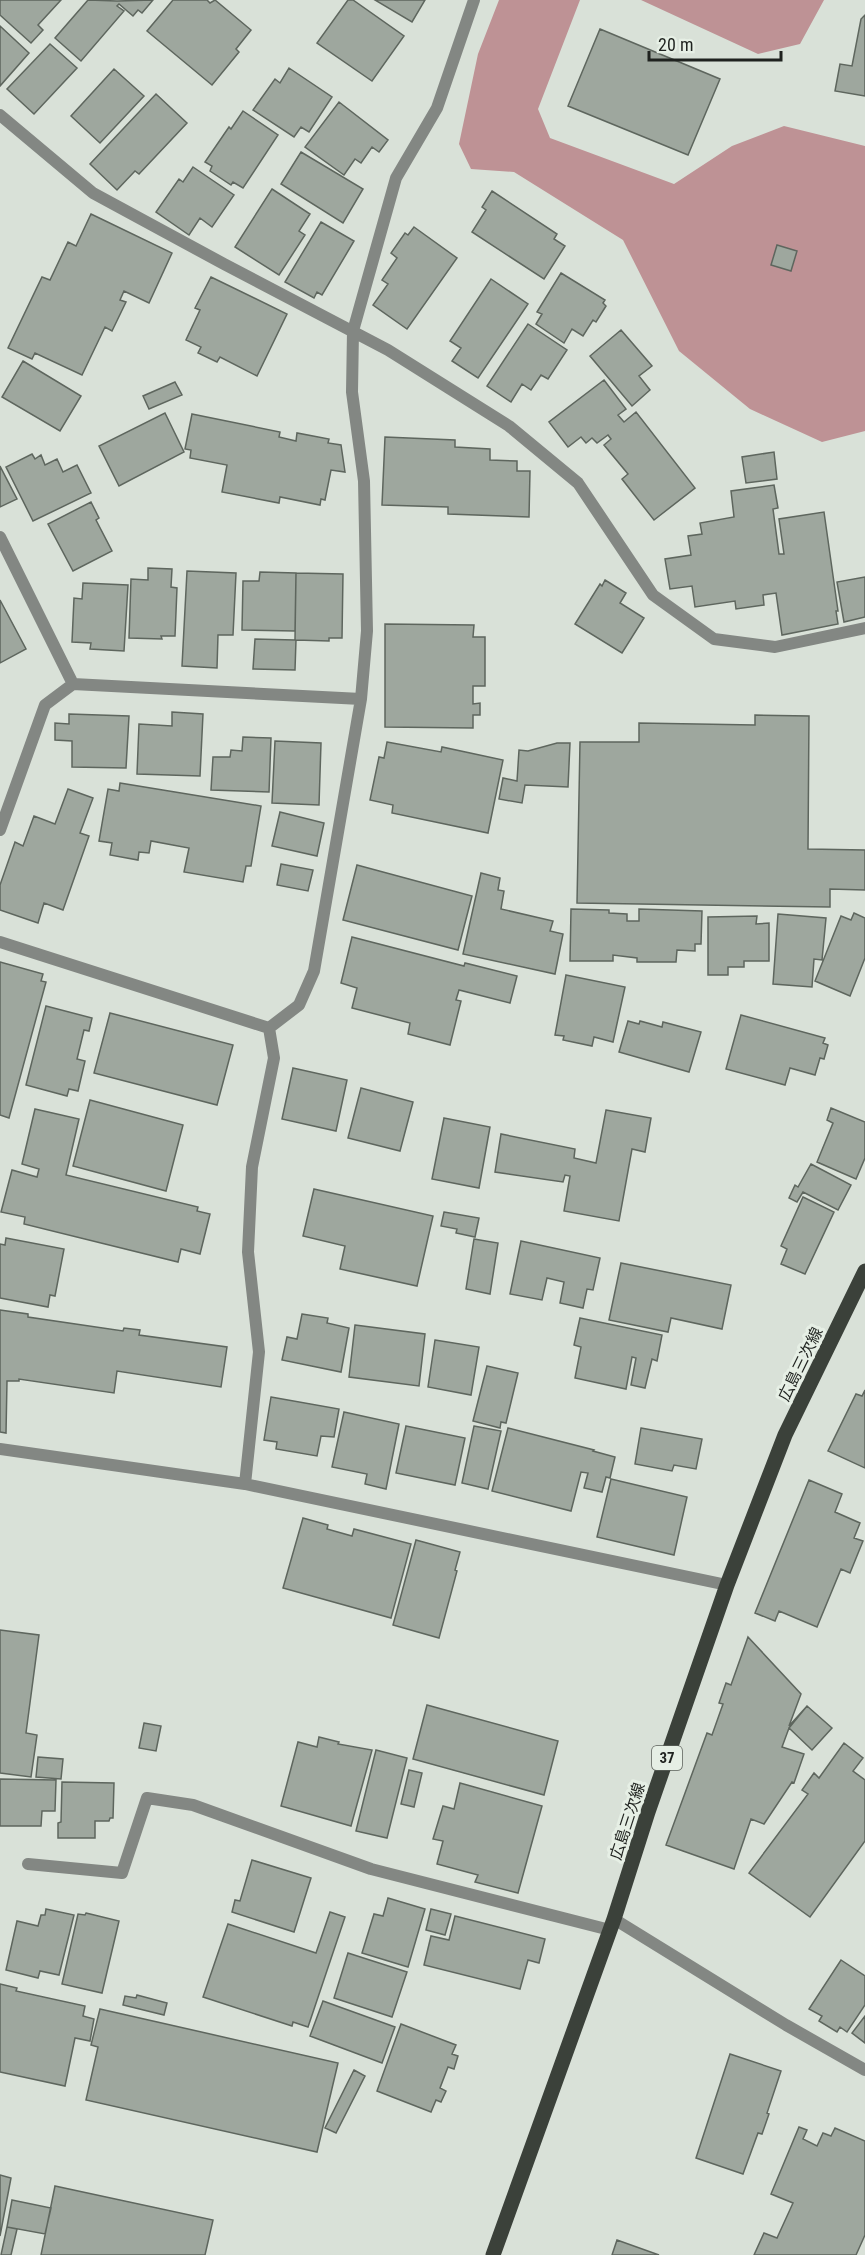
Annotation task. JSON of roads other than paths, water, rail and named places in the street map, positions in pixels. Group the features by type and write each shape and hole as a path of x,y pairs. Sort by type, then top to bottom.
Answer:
{"main road":[{"name":"広島三次線","path":"494,2255 612,1925 648,1812 727,1585 785,1435 865,1271"}],"street":[{"path":"269,1028 299,1005 314,971 361,699 367,631 364,481 352,392 353,332 396,178 437,108 474,0"},
{"path":"0,115 93,192 388,350 509,426 578,483 653,595 714,639 775,647 865,628"},
{"path":"0,537 73,684"},
{"path":"0,830 45,705 73,684 361,699"},
{"path":"0,942 269,1028"},
{"path":"245,1484 259,1352 248,1252 252,1167 274,1058 269,1028"},
{"path":"0,1449 245,1484 727,1585"},
{"path":"28,1864 122,1873 147,1798 193,1805 371,1869 612,1925 865,2070"}]}
